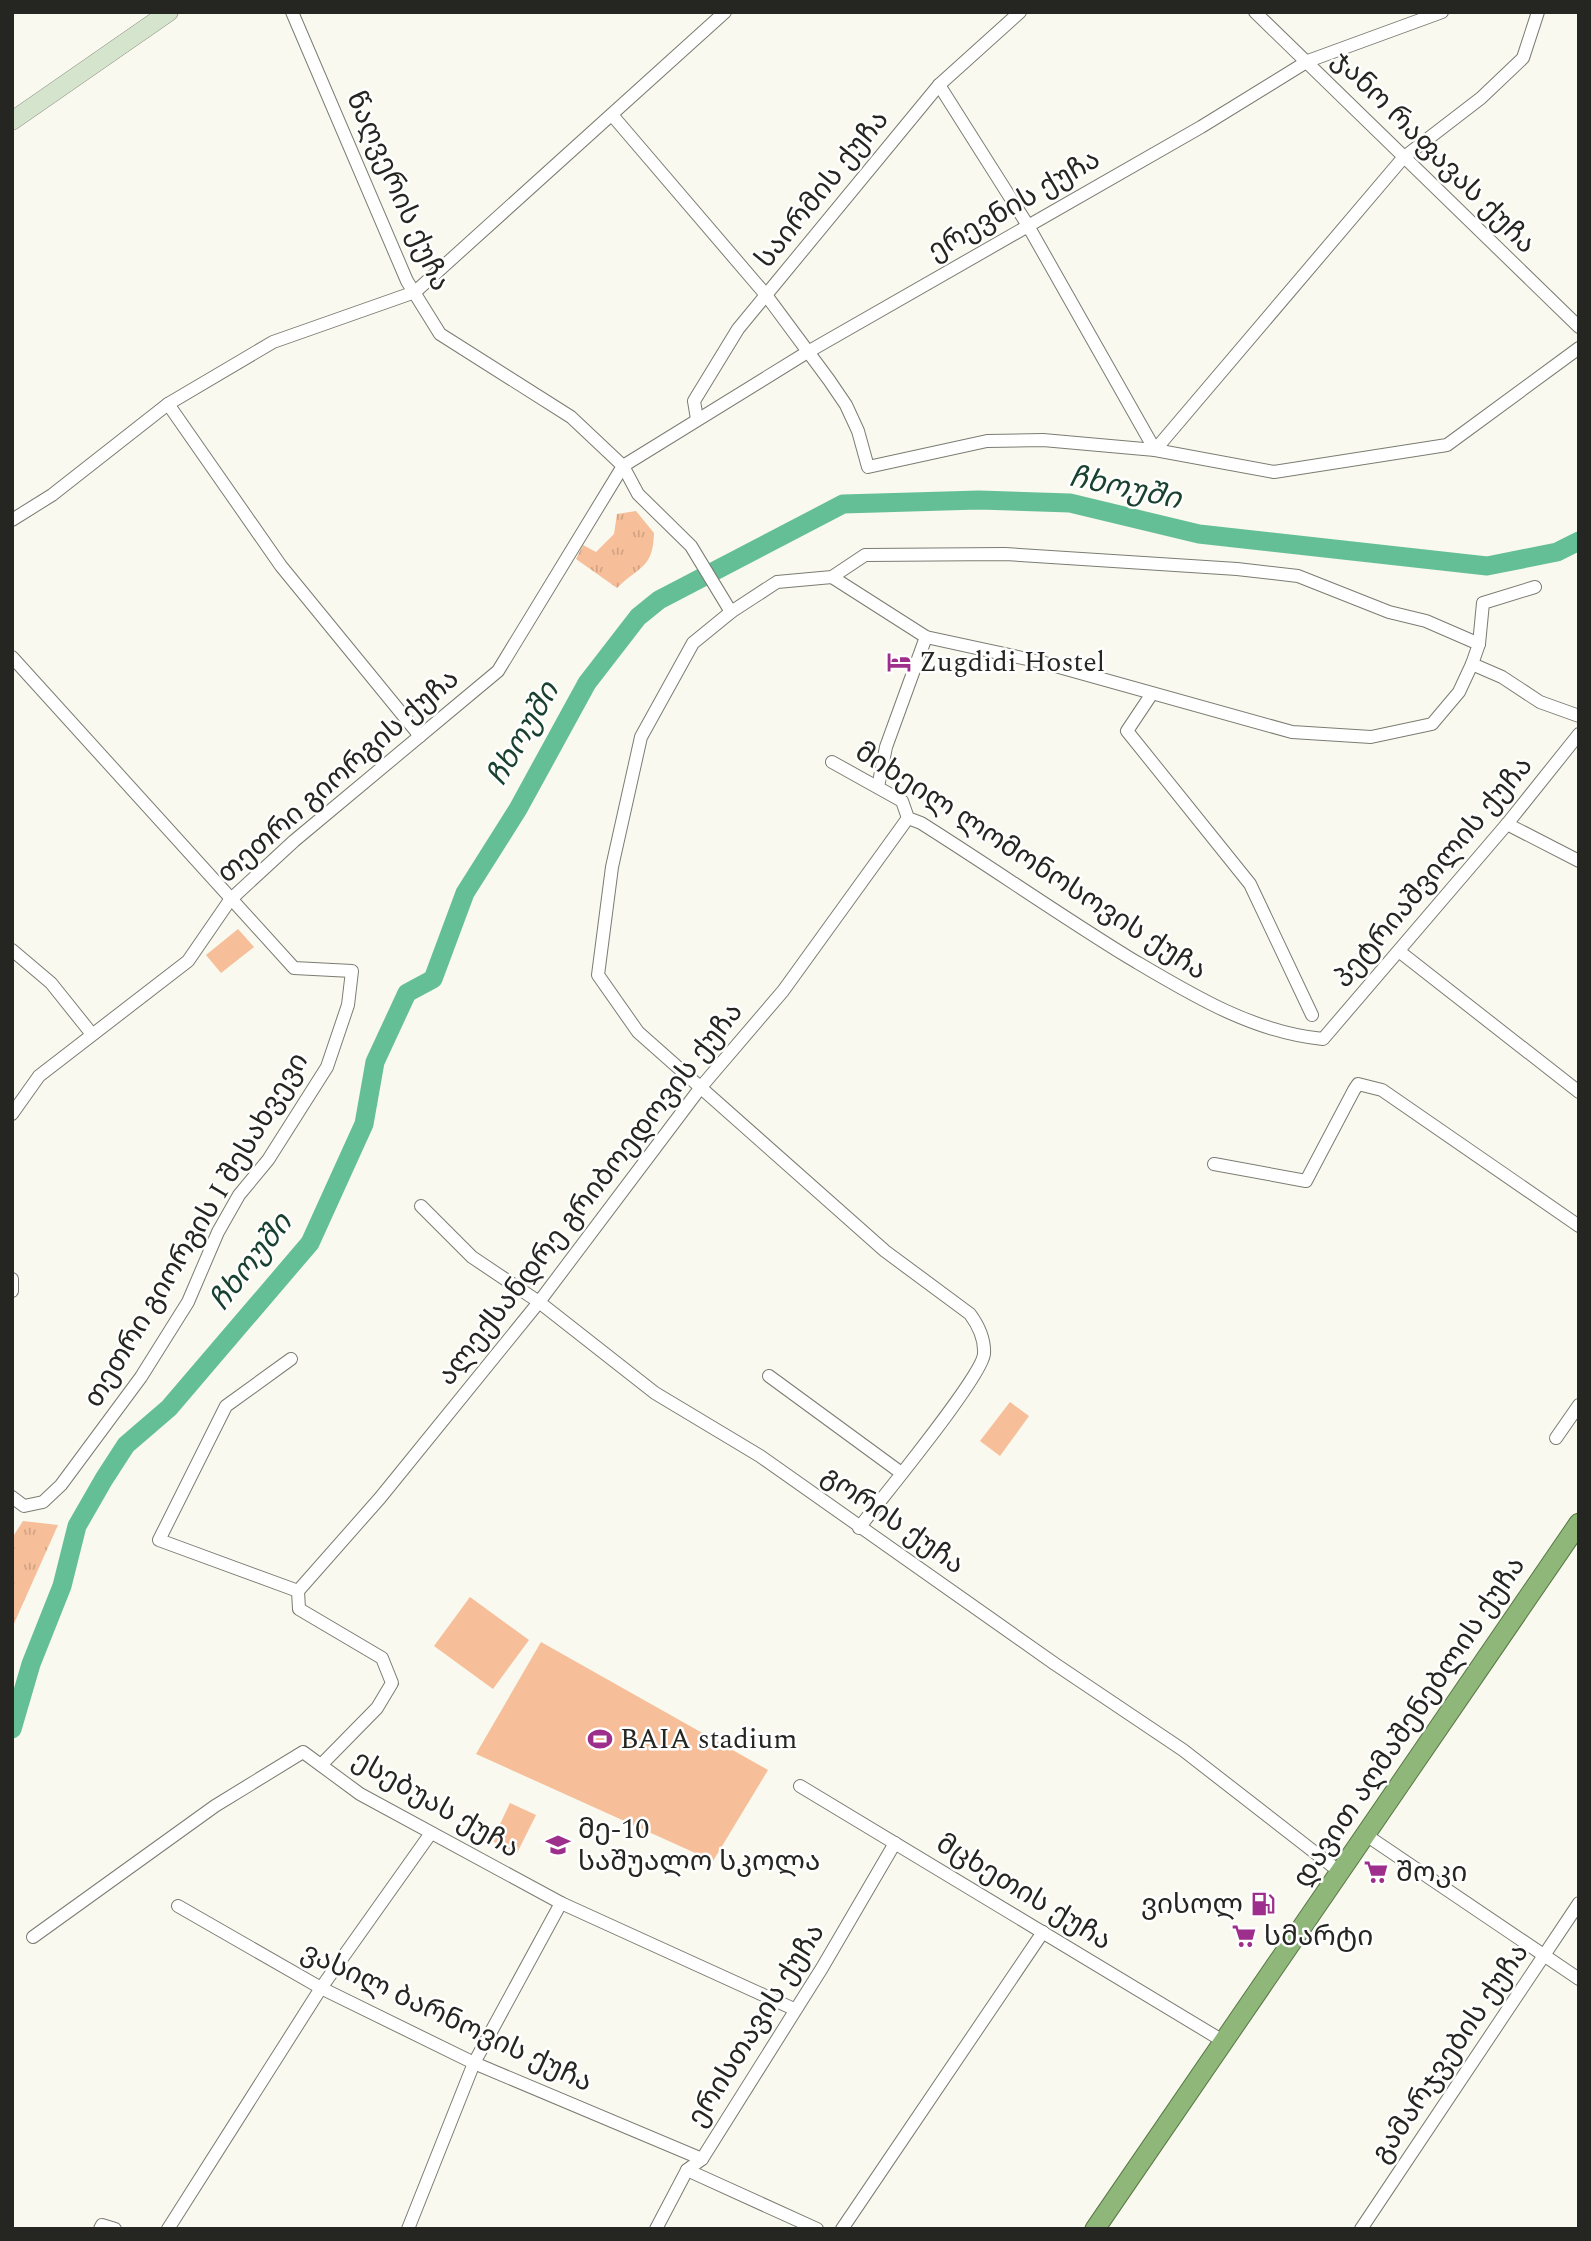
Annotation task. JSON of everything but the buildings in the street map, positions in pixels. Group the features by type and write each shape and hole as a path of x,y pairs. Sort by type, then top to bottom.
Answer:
{"highway":[{"name":"დავით აღმაშენებლის ქუჩა","path":"1095,2229 1579,1523"}],"main road":[{"path":"12,121 169,12"}],"street":[{"name":"წაღვერის ქუჩა","path":"292,12 415,292 440,334 571,417 623,466 638,494 691,546 731,612"},
{"path":"12,520 52,495 168,404 272,342 415,292 724,12"},
{"name":"საირმის ქუჩა","path":"697,419 694,401 738,329 939,85 1020,12"},
{"name":"ჯანო რაფავას ქუჩა","path":"1255,12 1579,327"},
{"name":"ერევნის ქუჩა","path":"623,466 806,352 1201,127 1307,61 1442,12"},
{"path":"1155,450 1403,158 1481,98 1523,58 1538,12"},
{"path":"939,85 1027,224 1155,450"},
{"path":"612,115 766,295 846,405 868,467 987,441 1043,440 1155,450 1274,472 1447,445 1579,348"},
{"path":"168,404 281,566 421,736"},
{"name":"თეთრი გიორგის ქუჩა","path":"12,1114 39,1076 91,1033 188,961 230,900 294,841 498,671 623,466"},
{"path":"859,1528 956,1401 982,1360 984,1346 977,1323 970,1314 885,1251 638,1032 598,975 612,867 641,737 693,643 731,612 777,582 832,577 865,555 1005,554 1298,576 1390,612 1426,621 1479,644"},
{"path":"832,577 926,637 1041,662 1151,695 1292,732 1371,737 1432,724 1459,692 1472,664 1479,644 1483,603 1535,587"},
{"path":"877,787 886,747 926,637"},
{"path":"12,657 230,900"},
{"path":"1472,664 1502,677 1540,702 1579,716"},
{"path":"1151,695 1127,731 1250,884 1312,1015"},
{"name":"პეტრიაშვილის ქუჩა","path":"1323,1039 1400,952 1579,734"},
{"name":"მიხეილ ლომონოსოვის ქუჩა","path":"832,762 902,802 908,818 922,823 1082,929 1175,985 1251,1023 1294,1036 1323,1039"},
{"name":"ალექსანდრე გრიბოედოვის ქუჩა","path":"298,1591 380,1498 539,1302 701,1087 783,991 908,818"},
{"path":"1507,824 1579,860"},
{"name":"თეთრი გიორგის I შესახვევი","path":"12,1497 24,1506 43,1502 52,1494 141,1377 188,1302 218,1232 239,1195 268,1160 327,1067 348,1004 352,971 294,968 230,900"},
{"path":"12,950 51,984 91,1033"},
{"path":"1400,952 1579,1092"},
{"path":"1214,1164 1306,1181 1358,1084 1382,1090 1579,1226"},
{"name":"გორის ქუჩა","path":"421,1206 472,1257 539,1302 655,1393 760,1456 859,1528 1183,1750 1340,1872"},
{"path":"12,1279 12,1291"},
{"path":"290,1359 226,1406 159,1541 298,1591"},
{"path":"769,1376 900,1472"},
{"path":"1556,1438 1579,1405"},
{"name":"ესებუას ქუჩა","path":"298,1591 299,1609 382,1658 392,1683 377,1708 321,1765"},
{"name":"ესებუას ქუჩა","path":"33,1937 205,1813 303,1752 360,1794 561,1903 794,2009"},
{"name":"მცხეთის ქუჩა","path":"800,1786 1223,2041"},
{"path":"168,2229 321,1988 431,1833"},
{"path":"1366,1835 1579,1979"},
{"name":"ერისთავის ქუჩა","path":"656,2229 687,2170 702,2159 895,1843"},
{"path":"408,2229 474,2063 561,1903"},
{"name":"გამარჯვების ქუჩა","path":"1361,2229 1579,1903"},
{"name":"ვასილ ბარნოვის ქუჩა","path":"177,1906 321,1988 474,2063 702,2159"},
{"path":"842,2229 1043,1932"},
{"path":"687,2170 817,2229"},
{"path":"100,2229 102,2225 115,2229"}],"green space":[{"path":"636,511 654,533 651,554 643,566 617,588 576,559 583,545 596,552 614,534 617,514"},
{"path":"238,929 254,947 221,973 206,955"},
{"path":"1010,1402 1029,1416 1000,1456 980,1441"},
{"path":"23,1521 58,1525 12,1628 12,1538"},
{"path":"470,1597 529,1640 493,1689 434,1646"},
{"name":"BAIA stadium","path":"541,1642 768,1770 713,1861 476,1754"},
{"path":"510,1803 536,1815 517,1853 492,1841"}],"waterway":[{"name":"ჩხოუში","path":"12,1729 31,1664 62,1586 77,1526 126,1445 169,1408 310,1243 364,1124 375,1062 407,993 433,979 465,893 518,809 587,683 638,617 659,600 843,504 979,500 1070,503 1199,534 1487,566 1557,552 1579,541"}],"place":[{"name":"Zugdidi Hostel","path":"899,662"},
{"name":"BAIA stadium","path":"600,1739"},
{"name":"მე-10 საშუალო სკოლა","path":"558,1845"},
{"name":"შოკი","path":"1376,1872"},
{"name":"ვისოლ","path":"1263,1904"},
{"name":"სმარტი","path":"1244,1936"}]}
